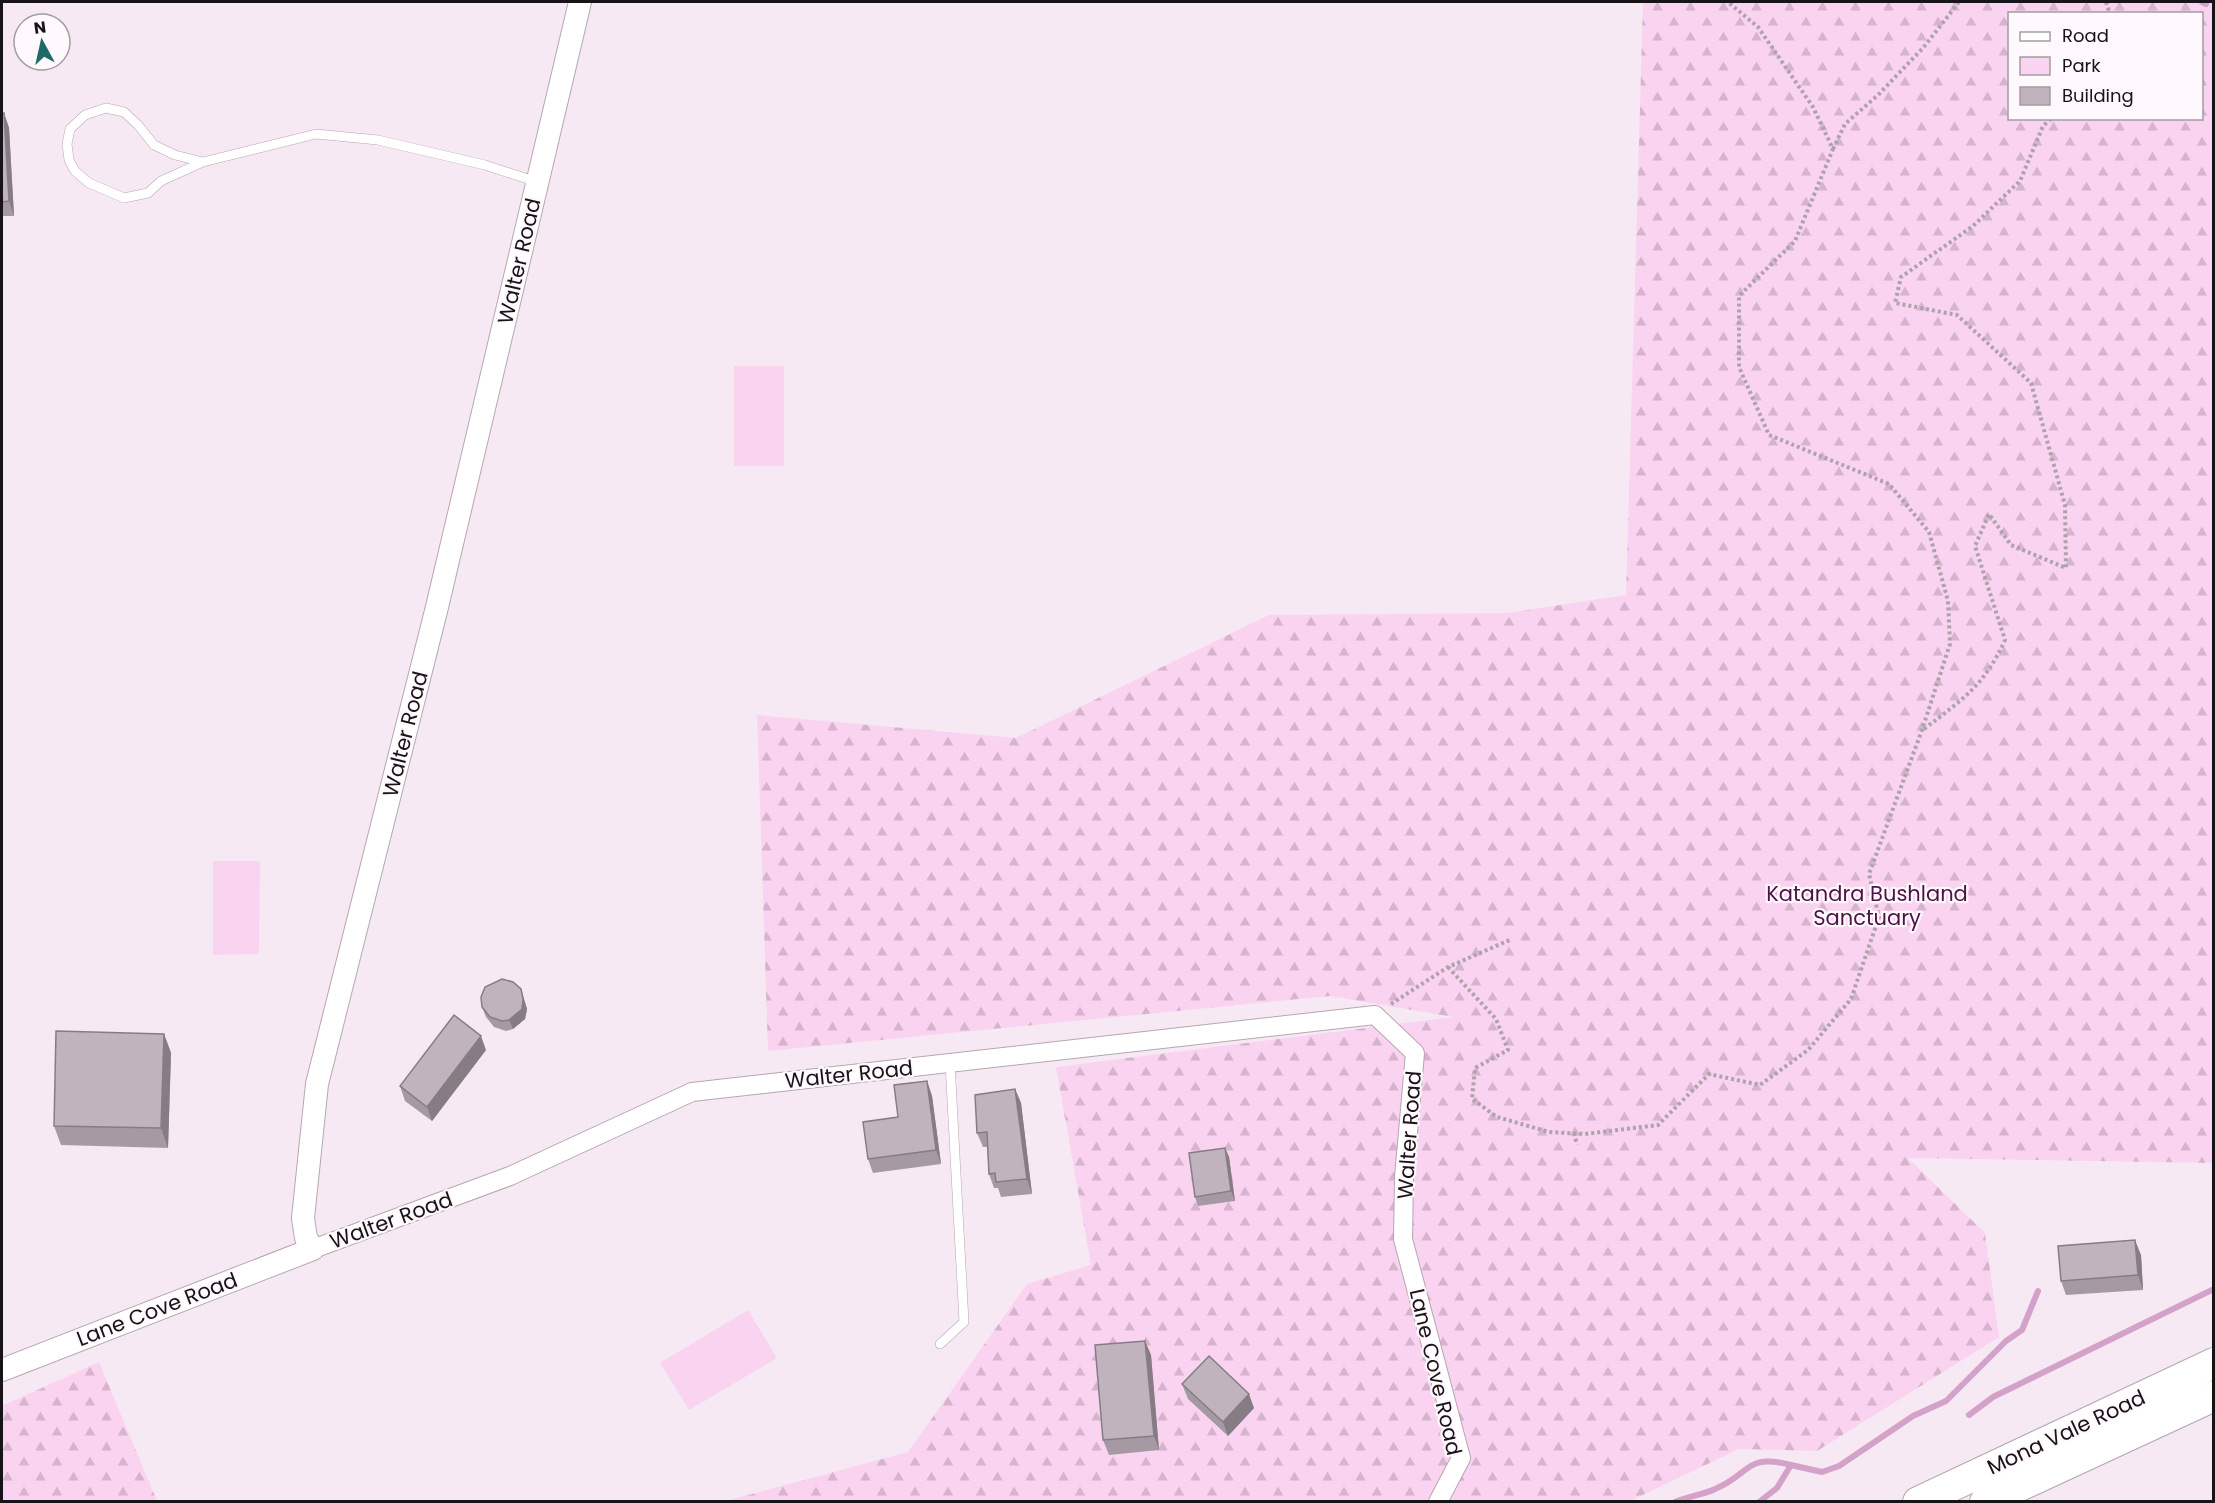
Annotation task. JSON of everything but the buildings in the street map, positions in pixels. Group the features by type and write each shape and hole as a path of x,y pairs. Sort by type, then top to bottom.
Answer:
{"highway":[{"name":"Mona Vale Road","path":"1918,1502 2214,1363"},
{"name":"Mona Vale Road","path":"1984,1502 2214,1396"}],"street":[{"name":"Walter Road","path":"580,2 438,607 317,1084 303,1218 306,1238 313,1249 510,1176 692,1092 1375,1015 1415,1053 1404,1177 1403,1239"},
{"name":"Lane Cove Road","path":"1403,1239 1461,1458 1438,1502"},
{"name":"Lane Cove Road","path":"2,1370 313,1249"}],"lane":[{"path":"203,162 175,155 154,145 124,112 106,108 86,116 70,129 69,160 75,171 89,183 124,198 148,193 161,181 203,162 316,134 378,140 485,165 538,182"},
{"path":"940,1344 964,1322 950,1063"}],"path":[{"path":"1728,2 1758,27 1813,107 1833,149"},
{"path":"1448,967 1496,1019 1508,1050 1475,1068 1472,1100 1497,1117 1548,1132 1574,1133 1658,1125 1709,1074 1760,1085 1808,1050 1851,999 1879,917 1869,874 1922,730 1950,644 1948,601 1929,531 1889,484 1769,435 1739,368 1739,296 1796,241 1845,124 1878,95 1923,48 1959,2"},
{"path":"1922,730 1974,690 1993,666 2005,639 1976,546 1989,514 2011,545 2066,568 2064,505 2031,383 1957,315 1895,303 1901,277 1973,226 2020,181 2043,126 2050,120"},
{"path":"1375,1015 1448,967 1512,939"},
{"path":"1574,1133 1577,1145"}],"green space":[{"name":"Katandra Bushland Sanctuary","path":"1643,2 2213,2 2213,1163 1908,1158 1985,1233 1999,1337 1817,1451 1739,1449 1630,1501 722,1502 908,1452 1027,1284 1091,1265 1056,1067 1453,1017 1330,996 768,1051 757,715 1016,738 1269,615 1507,613 1626,595"},
{"path":"734,366 784,366 784,466 734,466"},
{"path":"213,861 260,861 259,954 213,955"},
{"path":"748,1310 777,1358 689,1410 660,1363"},
{"path":"99,1362 157,1501 2,1501 2,1406"}],"waterway":[{"path":"2202,2 2206,4"},
{"path":"1969,1415 1993,1397 2214,1289"},
{"path":"1759,1502 1777,1488 1791,1465 1822,1472 1839,1466 1913,1416 1946,1401 2006,1341 2022,1330 2038,1291"},
{"path":"1675,1502 1715,1489 1756,1463 1776,1462 1791,1465"}]}
